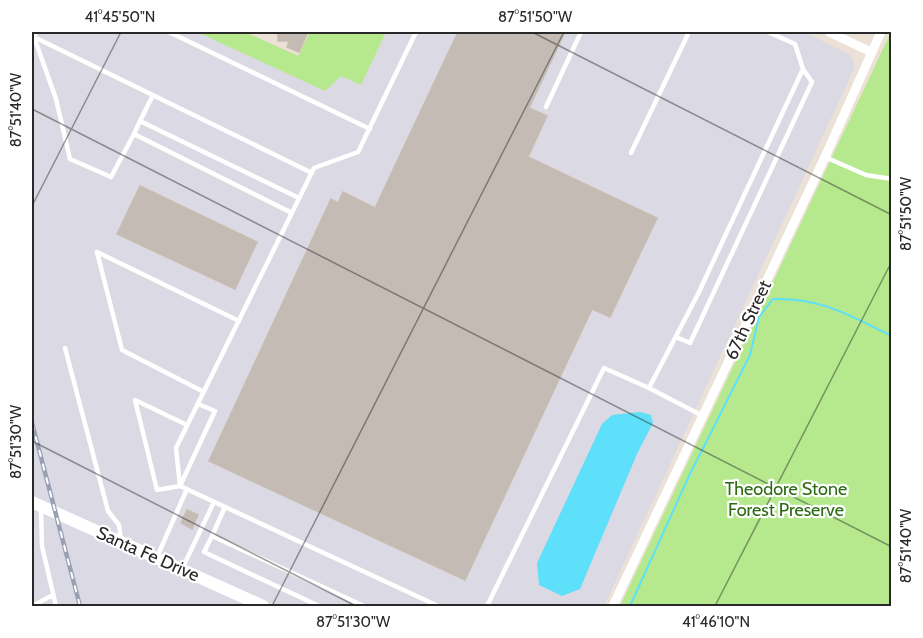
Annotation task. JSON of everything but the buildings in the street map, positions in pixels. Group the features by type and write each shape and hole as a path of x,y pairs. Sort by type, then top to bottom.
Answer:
{"street":[{"path":"829,32 871,52"},
{"name":"67th Street","path":"613,606 825,157 881,32"},
{"name":"Santa Fe Drive","path":"36,504 263,606"}],"lane":[{"path":"170,32 370,129"},
{"path":"180,486 176,448 314,168 358,152 416,32"},
{"path":"546,107 581,32"},
{"path":"631,153 689,32"},
{"path":"676,337 690,343 812,82 803,69 795,44 768,32"},
{"path":"35,34 312,173"},
{"path":"35,34 56,99 70,159 111,177 153,95"},
{"path":"650,388 803,69"},
{"path":"140,121 299,198"},
{"path":"134,134 292,213"},
{"path":"825,157 866,176 891,179"},
{"path":"728,229 740,236"},
{"path":"204,392 122,350 97,252 239,321"},
{"path":"65,348 108,511 119,525 122,542"},
{"path":"488,606 604,368 650,388 703,416"},
{"path":"188,425 135,400 157,490 180,486 438,606"},
{"path":"180,486 214,411 198,404"},
{"path":"157,557 187,489"},
{"path":"182,569 214,502"},
{"path":"36,504 42,546 56,606"},
{"path":"225,507 204,552 319,606"},
{"path":"212,536 364,606"},
{"path":"32,606 53,595"}],"shaded area":[{"path":"32,32 245,32 361,85 386,32 804,32 851,55 855,67 604,606 32,606"}],"green space":[{"path":"197,32 245,32 298,56 310,32 386,32 361,85 341,76 325,91"},
{"name":"Theodore Stone Forest Preserve","path":"891,32 891,606 620,606"}],"water":[{"path":"640,412 651,415 653,423 637,454 580,589 562,596 539,585 537,563 602,424 612,415"}],"waterway":[{"path":"630,606 689,476 750,355 759,317 773,299 806,301 835,309 892,336"}],"railway":[{"path":"32,423 80,606"}]}
